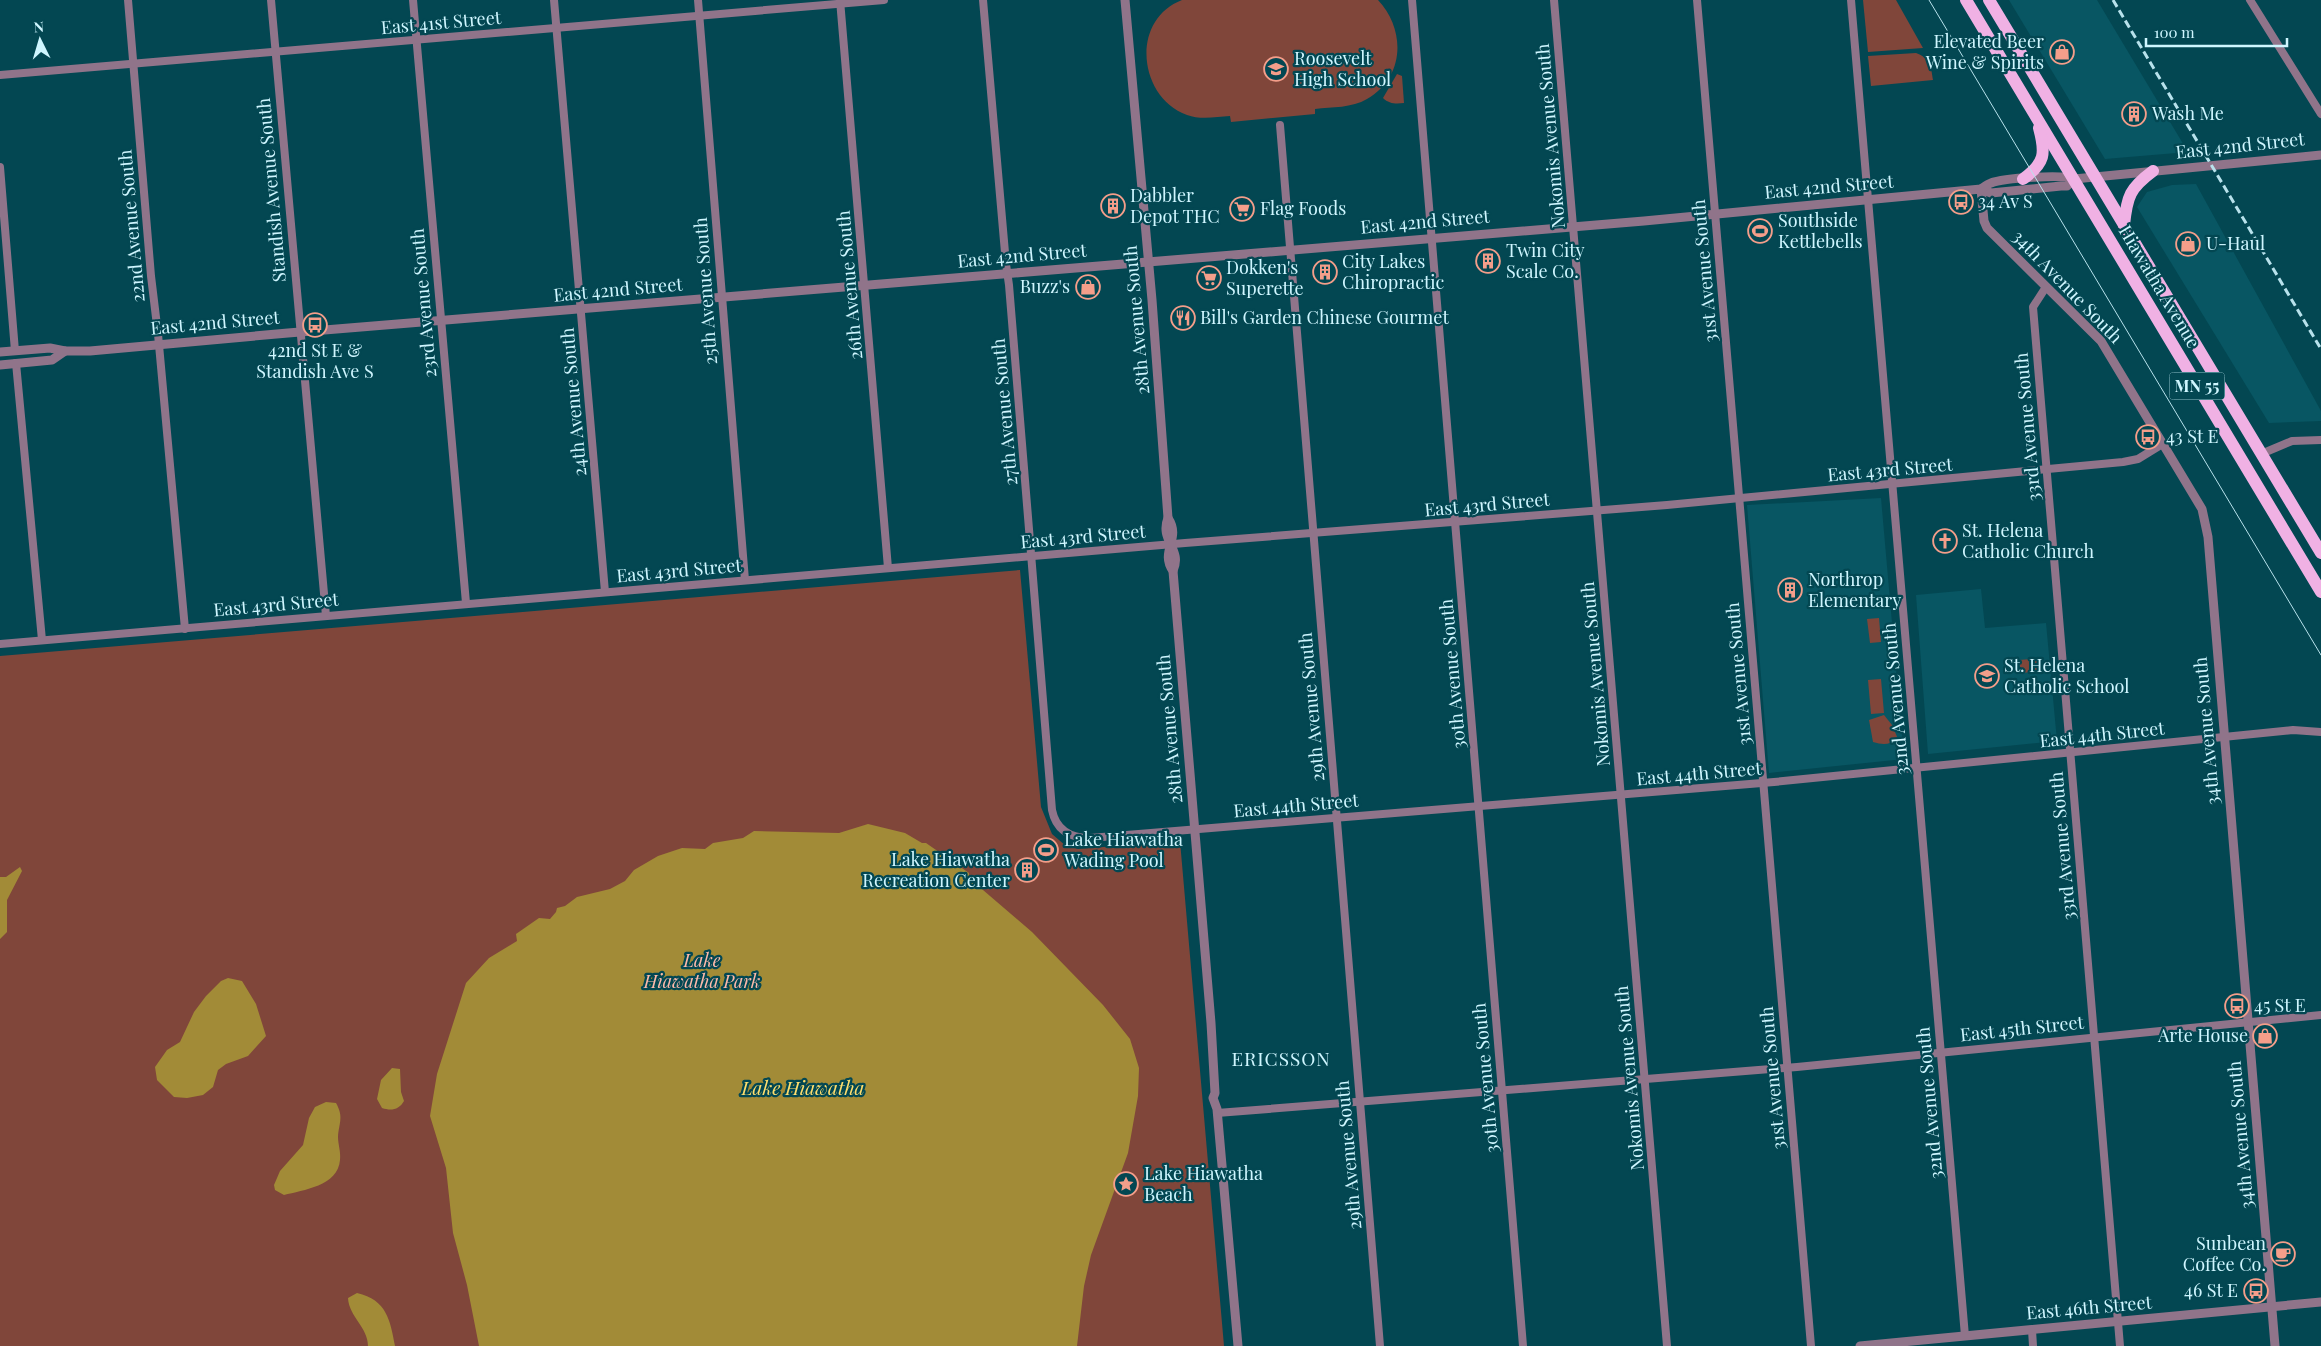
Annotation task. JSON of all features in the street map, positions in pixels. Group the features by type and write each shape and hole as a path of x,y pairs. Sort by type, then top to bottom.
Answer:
{"highway":[{"name":"Hiawatha Avenue","path":"1966,0 2321,592"},
{"name":"Hiawatha Avenue","path":"1989,0 2321,553"},
{"path":"2024,179 2037,169 2043,156 2044,149 2034,112"},
{"path":"2124,225 2127,201 2132,191 2153,171"}],"street":[{"name":"22nd Avenue South","path":"128,0 151,276 159,345 184,629"},
{"name":"Standish Avenue South","path":"271,0 326,616"},
{"name":"23rd Avenue South","path":"413,0 466,603"},
{"name":"24th Avenue South","path":"554,0 605,592"},
{"name":"25th Avenue South","path":"698,0 745,580"},
{"name":"East 41st Street","path":"0,75 699,16 840,2 884,0"},
{"name":"27th Avenue South","path":"983,0 1008,273 1052,810 1056,822"},
{"name":"28th Avenue South","path":"1125,0 1168,518 1173,524 1174,533 1168,556 1169,565 1173,571 1215,1093 1219,1102 1217,1111 1238,1346"},
{"name":"30th Avenue South","path":"1412,0 1524,1346"},
{"name":"Nokomis Avenue South","path":"1554,0 1667,1346"},
{"name":"31st Avenue South","path":"1697,0 1811,1346"},
{"name":"32nd Avenue South","path":"1851,0 1965,1336"},
{"path":"2250,0 2321,114"},
{"name":"26th Avenue South","path":"840,2 888,568"},
{"name":"29th Avenue South","path":"1280,125 1380,1346"},
{"name":"East 42nd Street","path":"1981,189 1991,182 2067,176 2074,179 2321,155"},
{"path":"0,167 15,351"},
{"name":"East 42nd Street","path":"0,352 50,348 65,351 159,345 1008,273 1148,263 1981,189 1991,193 2067,186 2074,179"},
{"name":"34th Avenue South","path":"1981,189 1984,221 1987,228 2101,341 2164,443 2202,510 2208,537 2275,1346"},
{"name":"33rd Avenue South","path":"2046,287 2033,307 2120,1346"},
{"name":"East 42nd Street","path":"0,364 52,360 65,351"},
{"path":"16,363 42,640"},
{"path":"2261,454 2292,441 2321,440"},
{"name":"East 43rd Street","path":"0,644 466,603 1739,499 2123,462 2138,459 2164,443"},
{"name":"East 44th Street","path":"1056,822 1065,833 1076,838 1763,783 2293,730 2321,732"},
{"name":"East 45th Street","path":"1217,1111 1360,1102 1788,1068 2321,1015"},
{"name":"East 46th Street","path":"1860,1346 2321,1302"},
{"path":"2032,1330 2033,1346"}],"shaded area":[{"path":"2009,0 2097,0 2188,152 2105,159"},
{"path":"2196,184 2321,411 2321,421 2269,423 2137,207 2147,192 2172,185"},
{"path":"1881,498 1904,759 1769,773 1747,505"},
{"name":"St. Helena Catholic School","path":"1981,589 1985,628 2046,623 2057,741 1928,754 1916,595"}],"green space":[{"name":"Roosevelt High School","path":"1182,0 1378,0 1387,12 1397,39 1395,66 1380,90 1361,102 1348,106 1315,109 1315,114 1231,122 1230,116 1192,117 1171,106 1158,92 1150,76 1147,58 1148,40 1154,24 1165,10"},
{"path":"1863,0 1896,0 1923,48 1868,52"},
{"path":"1916,53 1924,57 1929,63 1933,80 1871,86 1868,56"},
{"path":"1397,74 1402,76 1404,103 1393,103 1383,98"},
{"name":"Lake Hiawatha Park","path":"1020,570 1041,807 1052,834 1066,846 1078,849 1180,841 1224,1346 0,1346 0,656"},
{"path":"1879,618 1881,642 1870,643 1867,619"},
{"path":"2041,658 2042,671 2021,673 2019,660"},
{"path":"1881,679 1884,713 1871,714 1868,680"},
{"path":"1884,715 1892,725 1898,739 1886,744 1880,744 1873,742 1869,720"}],"water":[{"name":"Lake Hiawatha","path":"868,824 905,833 922,843 926,843 969,873 969,878 1032,932 1103,1005 1130,1039 1139,1068 1138,1096 1128,1153 1091,1255 1084,1286 1077,1346 479,1346 467,1285 453,1233 446,1168 430,1116 437,1074 466,983 489,958 517,941 516,934 539,918 550,919 557,908 565,906 577,897 610,889 625,881 634,870 658,856 682,848 705,849 713,843 743,838 754,831 839,833"},
{"name":"Lake Hiawatha Wading Pool","path":"1042,838 1058,852 1049,863 1033,849"},
{"path":"20,867 22,871 7,900 7,932 0,939 0,877 6,877"},
{"path":"228,978 242,981 256,1004 266,1036 248,1056 226,1064 218,1070 213,1087 203,1095 187,1098 174,1097 157,1080 155,1067 167,1050 180,1042 194,1012 206,996 221,981"},
{"path":"392,1068 400,1069 401,1092 404,1101 394,1109 382,1108 377,1099 381,1080"},
{"path":"326,1102 336,1103 340,1112 338,1137 340,1160 338,1169 326,1181 310,1189 284,1195 275,1190 274,1185 280,1171 303,1145 309,1118 315,1107"},
{"path":"357,1293 367,1296 381,1306 389,1320 395,1346 368,1346 365,1333 349,1305 348,1298"}],"tram line":[{"path":"1929,0 2321,655"}],"railway":[{"path":"2113,0 2321,349"}],"place":[{"name":"Elevated Beer Wine & Spirits","path":"2062,52"},
{"name":"Roosevelt High School","path":"1276,69"},
{"name":"Wash Me","path":"2134,114"},
{"name":"34 Av S","path":"1961,202"},
{"name":"Dabbler Depot THC","path":"1113,206"},
{"name":"Flag Foods","path":"1242,209"},
{"name":"Southside Kettlebells","path":"1760,231"},
{"name":"U-Haul","path":"2188,244"},
{"name":"Twin City Scale Co.","path":"1488,261"},
{"name":"City Lakes Chiropractic","path":"1325,272"},
{"name":"Dokken's Superette","path":"1209,278"},
{"name":"Buzz's","path":"1088,287"},
{"name":"Bill's Garden Chinese Gourmet","path":"1183,318"},
{"name":"42nd St E & Standish Ave S","path":"315,325"},
{"name":"43 St E","path":"2148,437"},
{"name":"St. Helena Catholic Church","path":"1945,541"},
{"name":"Northrop Elementary","path":"1790,590"},
{"name":"St. Helena Catholic School","path":"1987,676"},
{"name":"Lake Hiawatha Wading Pool","path":"1046,850"},
{"name":"Lake Hiawatha Recreation Center","path":"1027,870"},
{"name":"45 St E","path":"2237,1006"},
{"name":"Arte House","path":"2265,1036"},
{"name":"Lake Hiawatha Beach","path":"1126,1184"},
{"name":"Sunbean Coffee Co.","path":"2283,1254"},
{"name":"46 St E","path":"2256,1291"}],"district":[{"name":"ERICSSON","path":"1281,1059"}]}
